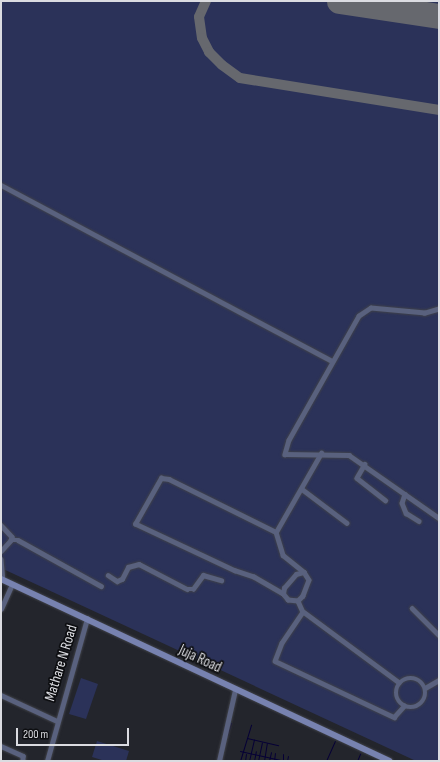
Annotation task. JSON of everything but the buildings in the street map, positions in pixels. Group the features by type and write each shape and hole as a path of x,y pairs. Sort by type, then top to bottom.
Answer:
{"main road":[{"name":"Juja Road","path":"2,580 389,761"}],"street":[{"path":"1,185 332,361"},
{"path":"439,309 425,313 371,308 359,316 332,361 289,440 285,454 321,453 349,455 365,464 439,518"},
{"path":"276,532 302,489 321,453"},
{"path":"365,464 357,478 385,500"},
{"path":"161,478 169,479 276,532 283,555 304,572 309,580 308,587 298,601 288,600 283,594 254,577 235,570 135,524 161,478"},
{"path":"302,489 328,506 347,523"},
{"path":"405,494 402,503 406,513 419,521"},
{"path":"1,525 12,538 11,540"},
{"path":"1,551 11,540"},
{"path":"11,540 29,545 101,586"},
{"path":"1,559 2,580"},
{"path":"108,575 117,582 122,579 128,567 139,564 187,589 193,589 203,575 221,580"},
{"path":"283,594 284,588 296,574 304,572"},
{"path":"1,609 2,602 12,584"},
{"path":"298,601 303,612 399,683"},
{"path":"412,608 439,635"},
{"path":"303,612 282,643 274,661 394,718 404,706"},
{"name":"Mathare N Road","path":"47,761 57,721 87,619"},
{"path":"412,678 425,688 426,696 423,702 412,708 404,706 396,696 399,683 412,678"},
{"path":"425,688 439,680"},
{"path":"219,761 235,690"},
{"path":"1,695 57,721"},
{"path":"1,746 24,759"}],"shaded area":[{"path":"1,1 439,1 439,761 416,761 1,568"},
{"path":"81,678 98,684 86,719 69,714"},
{"path":"97,741 129,751 126,761 105,761 92,757"}],"waterway":[{"path":"227,736 231,723"},
{"path":"240,761 251,725"},
{"path":"247,738 278,745"},
{"path":"249,761 254,740"},
{"path":"326,761 335,741"},
{"path":"258,761 262,742"},
{"path":"264,761 267,743"},
{"path":"240,751 285,761"},
{"path":"254,761 256,751"},
{"path":"269,761 271,752"},
{"path":"274,761 275,753"},
{"path":"245,761 246,754"},
{"path":"283,754 283,761"},
{"path":"357,761 360,754"},
{"path":"287,761 288,756"}],"taxiway":[{"path":"206,1 199,17 202,38 209,52 222,65 240,78 439,110"}],"runway":[{"path":"339,1 439,16"}]}
